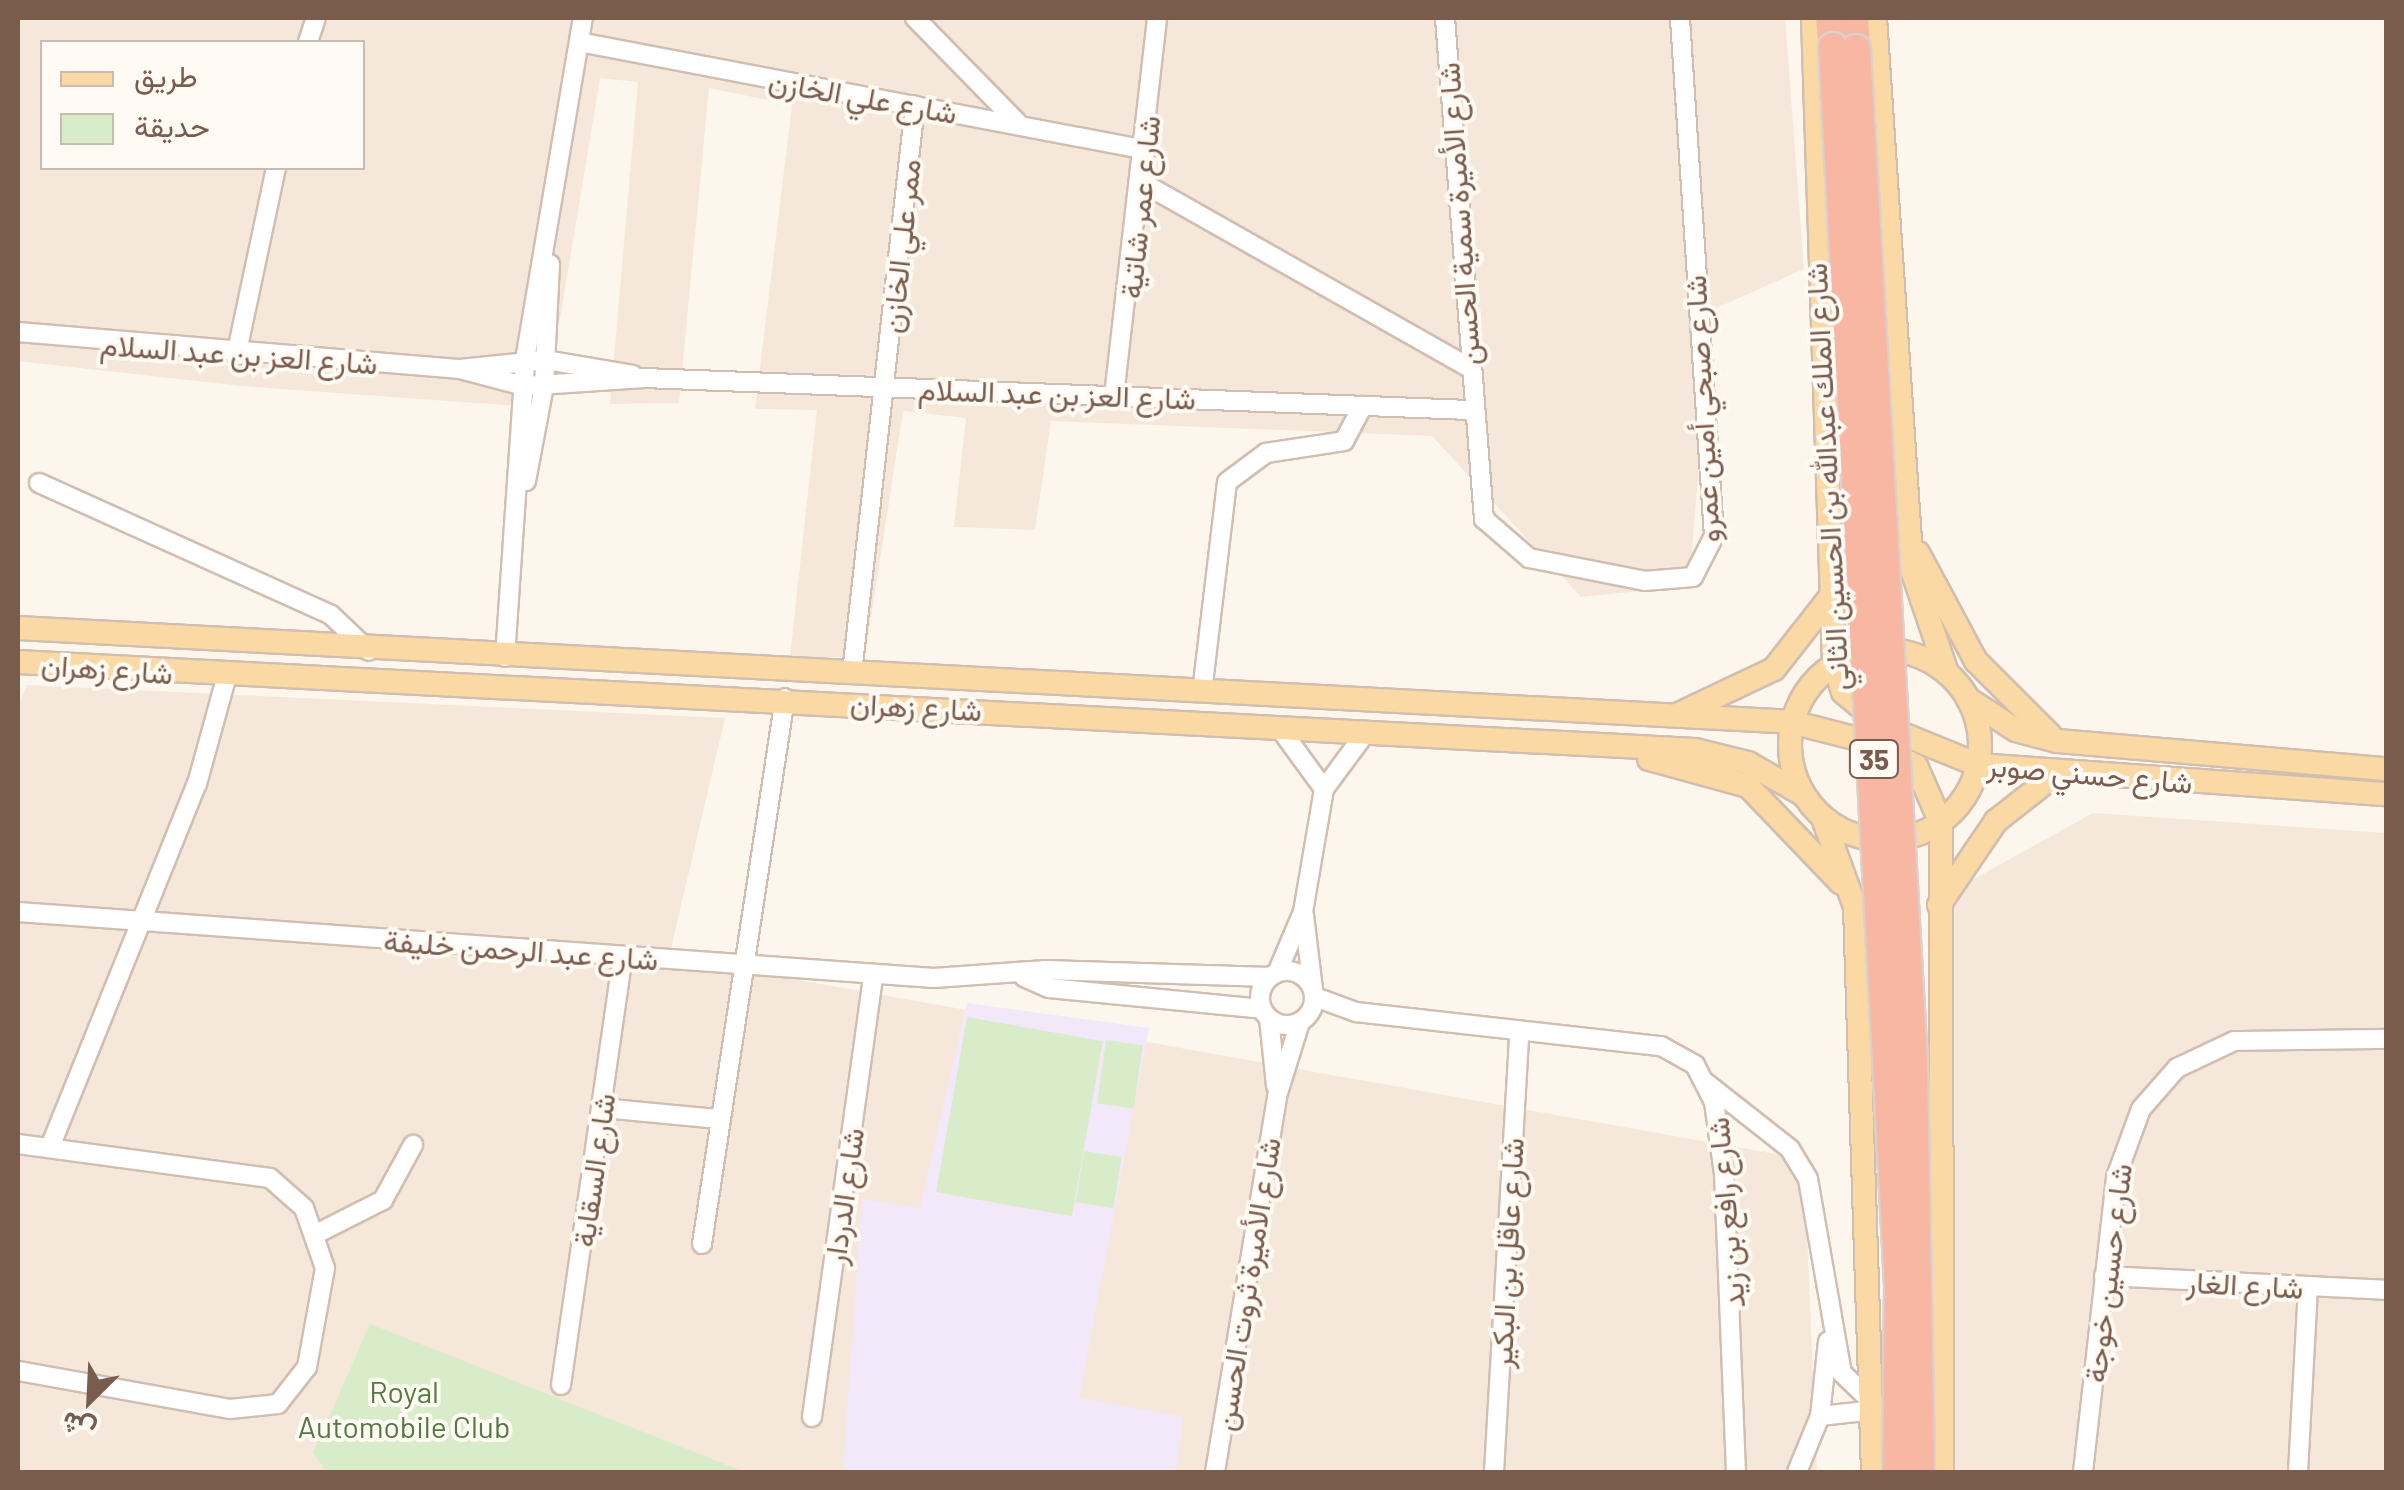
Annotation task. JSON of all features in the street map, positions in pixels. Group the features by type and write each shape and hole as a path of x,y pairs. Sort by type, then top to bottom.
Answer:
{"highway":[{"name":"شارع الملك عبدالله بن الحسين الثاني","path":"1830,18 1844,48 1913,1063 1920,1472"},
{"name":"شارع الملك عبدالله بن الحسين الثاني","path":"1854,18 1844,48 1899,1285 1897,1472"}],"main road":[{"path":"1813,18 1836,579 1834,664 1791,722 1804,796 1823,818 1855,907 1874,1407 1873,1472"},
{"path":"1875,18 1912,570 1946,673"},
{"path":"1910,535 1976,661 2057,741"},
{"path":"1836,579 1874,594 1912,570"},
{"path":"1662,720 1774,670 1836,579"},
{"name":"شارع زهران","path":"18,628 369,651 852,673 1662,720 1791,722 1905,758 1930,784 1941,823"},
{"path":"1834,664 1895,651 1946,673"},
{"name":"شارع زهران","path":"18,662 227,675 784,698 1282,730 1577,742 1721,754 1804,796"},
{"name":"شارع حسني صوبر","path":"1834,664 1844,692 1868,716 1978,766 2386,794"},
{"name":"شارع حسني صوبر","path":"1946,673 1966,696 2001,723 2057,741 2386,770"},
{"path":"1942,1472 1935,913 1941,823 1978,766 1966,696"},
{"path":"1577,742 1748,786 1819,851 1855,907"},
{"path":"1935,913 1996,820 2056,774"},
{"path":"1823,818 1875,840 1941,823"},
{"path":"1855,907 1884,880 1935,913"}],"street":[{"path":"505,658 520,504 525,360 550,234 583,18"},
{"path":"915,18 1018,122"},
{"name":"شارع عمر شاتية","path":"1114,396 1144,183 1158,18"},
{"name":"شارع الأميرة سمية الحسن","path":"1445,18 1471,410"},
{"name":"شارع صبحي أمين عمرو","path":"1471,410 1484,519 1508,547 1614,577 1684,580 1702,569 1714,536 1680,18"},
{"name":"شارع علي الخازن","path":"578,42 1018,122 1147,150"},
{"name":"ممر علي الخازن","path":"852,673 914,106"},
{"path":"236,356 276,170"},
{"path":"1144,183 1470,368"},
{"path":"520,504 544,386 550,234"},
{"name":"شارع العز بن عبد السلام","path":"18,332 236,356 460,368 546,360 644,378"},
{"name":"شارع العز بن عبد السلام","path":"460,368 524,386 644,378 1471,410"},
{"path":"1202,692 1227,482 1266,453 1344,440 1363,406"},
{"path":"39,483 331,615 369,651"},
{"path":"50,1147 197,784 227,675"},
{"path":"702,1244 784,698"},
{"path":"1282,730 1324,789"},
{"path":"1274,975 1303,912 1324,789 1364,734"},
{"name":"شارع عبد الرحمن خليفة","path":"18,912 873,975 1024,977 1046,970 1274,975"},
{"path":"1303,912 1314,993"},
{"name":"شارع السقاية","path":"561,1385 622,956"},
{"name":"شارع رافع بن زيد","path":"1274,975 1298,974 1314,993 1356,1012"},
{"name":"شارع الدردار","path":"812,1417 873,975"},
{"name":"شارع الأميرة ثروت الحسن","path":"1274,975 1266,1014 1277,1096"},
{"name":"شارع عبد الرحمن خليفة","path":"1024,977 1049,988 1303,1020"},
{"name":"شارع الأميرة ثروت الحسن","path":"1215,1472 1277,1096 1314,993"},
{"name":"شارع رافع بن زيد","path":"1303,1020 1356,1012 1660,1046 1685,1055 1705,1082 1730,1241 1736,1472"},
{"name":"شارع عاقل بن البكير","path":"1494,1472 1519,1033"},
{"name":"شارع حسين خوجة","path":"2083,1472 2119,1162 2164,1079 2234,1041 2386,1039"},
{"path":"1705,1082 1790,1149 1808,1180 1828,1325 1842,1373 1874,1407"},
{"path":"602,1108 718,1119"},
{"path":"18,1144 259,1174 296,1195 318,1234 324,1303 307,1368 278,1404 230,1409 18,1371"},
{"path":"318,1234 373,1209 413,1145"},
{"name":"شارع الغار","path":"2104,1276 2386,1290"},
{"path":"2298,1472 2308,1288"},
{"path":"1797,1472 1820,1416 1828,1325"},
{"path":"1820,1416 1874,1407"}],"shaded area":[{"path":"18,18 1785,18 1804,269 1712,310 1689,586 1581,597 1432,436 1051,421 1035,530 954,527 966,418 903,411 865,657 790,657 817,410 755,409 792,105 709,88 679,403 610,404 638,82 600,78 545,408 241,386 18,361"},
{"path":"27,685 725,718 669,957 1804,1159 1817,1472 18,1472 18,706"},
{"path":"2093,813 2386,833 2386,1472 1953,1472 1937,934 1961,886"},
{"path":"967,1003 1149,1028 1079,1398 1183,1417 1176,1472 843,1472 862,1199 920,1208"}],"green space":[{"path":"967,1017 1103,1041 1072,1216 936,1192"},
{"path":"1106,1040 1143,1045 1134,1109 1097,1103"},
{"path":"1084,1151 1122,1157 1113,1208 1076,1202"},
{"name":"Royal Automobile Club","path":"370,1324 745,1472 327,1472 313,1453"}]}
